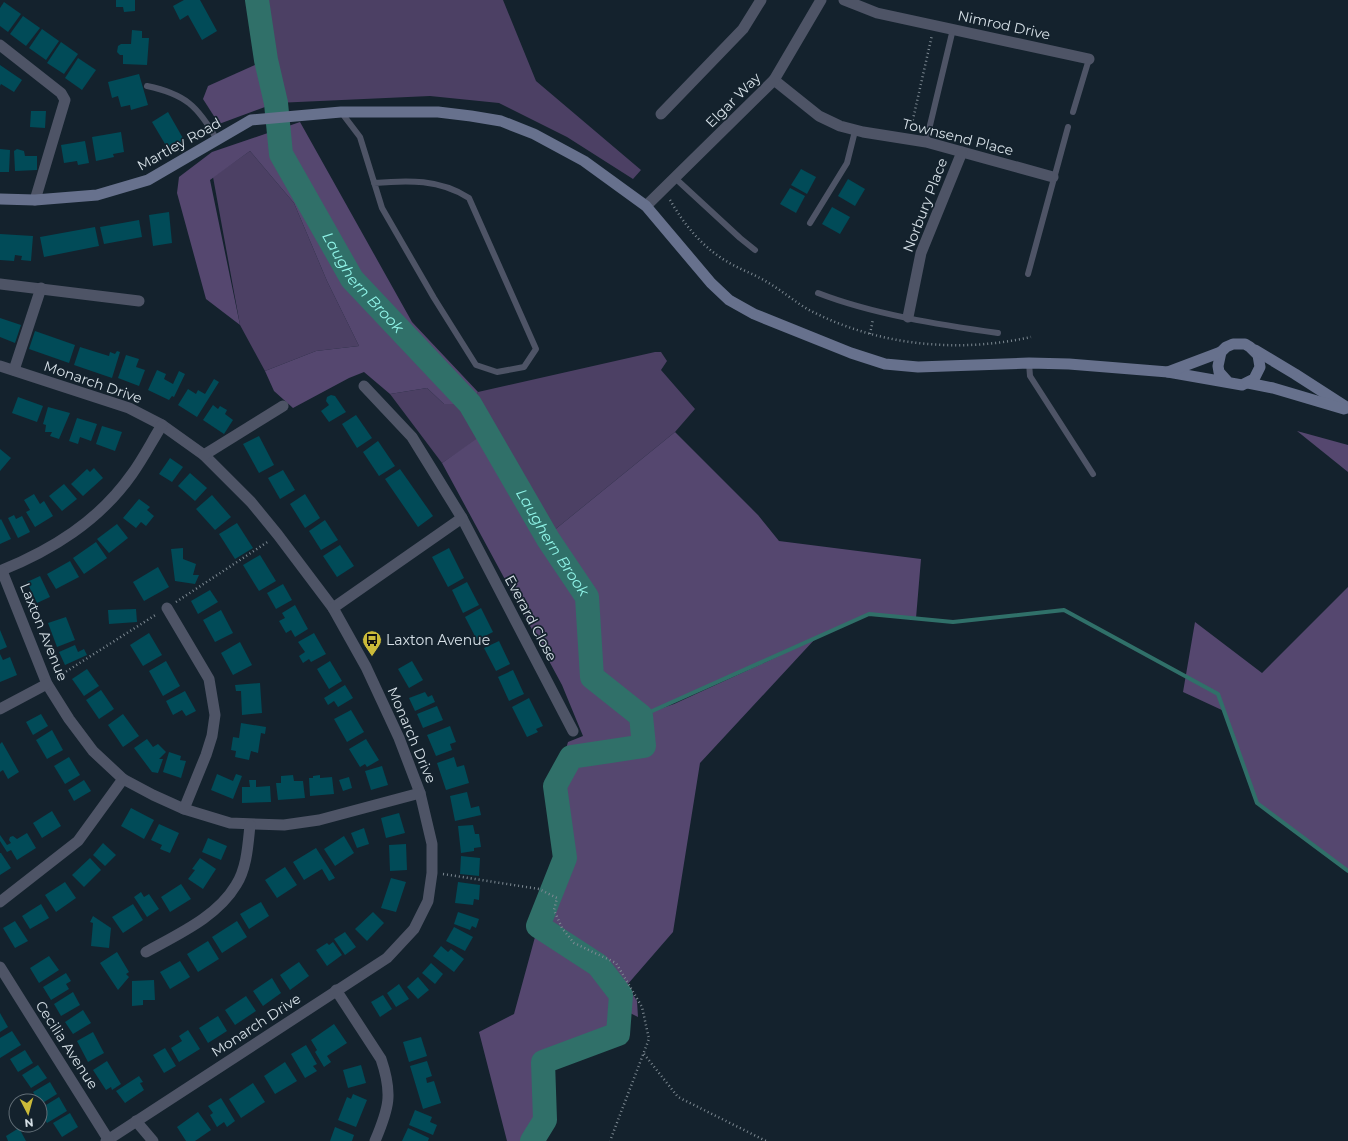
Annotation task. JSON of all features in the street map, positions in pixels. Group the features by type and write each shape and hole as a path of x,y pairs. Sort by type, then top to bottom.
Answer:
{"main road":[{"name":"Martley Road","path":"0,199 35,200 97,195 148,180 251,120 341,112"},
{"path":"341,112 438,112 501,121 534,134 584,161 646,206 711,283 729,300 754,314 851,353 885,364 918,367 1028,363 1070,364 1168,372 1242,385 1254,379 1260,367 1255,350"},
{"path":"1228,382 1219,372 1218,359 1221,352 1226,347 1239,343 1245,344 1295,374 1348,409"},
{"path":"1168,372 1221,352"},
{"path":"1248,383 1273,388 1348,409"}],"street":[{"path":"661,114 743,29 761,0"},
{"name":"Elgar Way","path":"646,206 774,80 821,0"},
{"name":"Nimrod Drive","path":"844,0 877,13 1089,59"},
{"path":"0,45 60,93 65,100 35,200"},
{"name":"Townsend Place","path":"774,80 819,116 840,126 855,131 909,138 926,142 1053,177"},
{"name":"Norbury Place","path":"908,317 921,253 962,152"},
{"path":"0,284 139,301"},
{"path":"4,370 41,288"},
{"name":"Monarch Drive","path":"4,370 129,408 162,424 204,455 251,502 333,608 383,703 420,793 432,844 432,873 428,901 414,929 386,958 107,1140"},
{"name":"Everard Close","path":"364,386 412,437 462,518 573,731"},
{"path":"204,455 283,406"},
{"path":"1,571 35,556 84,526 102,510 132,475 162,424"},
{"path":"333,608 462,518"},
{"name":"Laxton Avenue","path":"1,571 47,684 69,719 93,751 123,779 184,809 230,823 250,825 284,825 319,820 420,793"},
{"path":"167,608 209,679 215,716 212,736 206,755 184,809"},
{"path":"0,709 47,684"},
{"path":"0,902 78,841 123,779"},
{"path":"146,952 193,925 219,905 237,884 247,855 250,825"},
{"name":"Cecilia Avenue","path":"1,971 107,1140"},
{"path":"336,990 381,1059 384,1069 388,1093 387,1113 375,1141"},
{"path":"136,1121 153,1141"}],"lane":[{"path":"926,142 953,29"},
{"path":"1073,112 1089,59"},
{"path":"147,86 167,90 182,97 201,115 217,140"},
{"path":"341,112 360,137 374,183 382,208 434,298 476,365 497,372 524,367 536,349 469,198 456,190 419,181 374,183"},
{"path":"1028,274 1053,177 1068,127"},
{"path":"810,224 847,163 855,131"},
{"path":"675,178 755,250"},
{"path":"818,293 846,304 950,326 998,333"},
{"path":"1028,363 1030,376 1093,474"}],"path":[{"path":"909,138 934,25"},
{"path":"870,334 875,310"},
{"path":"432,873 539,889 557,898 554,910 562,928 574,943 616,963 642,1007 649,1039 610,1141"},
{"path":"644,1054 678,1097 766,1141"}],"shaded area":[{"path":"257,0 503,0 536,81 641,170 633,179 567,137 499,103 430,96 276,103 266,60"},
{"path":"266,60 276,103 219,124 203,99 208,86"},
{"path":"300,122 412,322 478,392 470,404 444,404 427,388 390,394 364,372 349,378 293,408 274,391 265,371 316,351 359,346 327,281 294,203 250,151 210,180 240,325 206,299 177,193 179,177 212,152"},
{"path":"250,151 294,203 327,281 359,346 316,351 265,371 240,325 213,177"},
{"path":"655,352 661,352 667,361 661,370 695,409 675,432 547,536 486,434 442,463 390,394 427,388 444,404 470,404 478,392"},
{"path":"1297,431 1348,445 1348,472"},
{"path":"675,432 758,515 779,541 921,559 916,618 869,614 815,639 700,763 673,932 627,985 637,1001 638,1017 628,1012 618,1034 543,1062 545,1120 532,1141 507,1141 479,1032 514,1014 538,926 565,858 555,786 568,742 583,736 562,685 442,463 485,433 547,536","holes":["781,655 674,704 648,713"]},
{"path":"1348,587 1348,871 1257,803 1224,711 1183,692 1195,622 1262,673"}],"building":[{"path":"116,0 135,0 135,11 124,12 123,7 116,7"},
{"path":"184,0 200,0 217,31 202,40 188,15 180,20 173,6"},
{"path":"4,2 21,14 8,32 0,26 0,8"},
{"path":"23,16 40,28 26,46 10,34"},
{"path":"42,29 59,41 46,60 29,48"},
{"path":"132,30 142,31 142,38 149,38 147,65 123,64 123,55 120,55 117,52 118,46 121,44 131,44"},
{"path":"61,42 78,54 64,74 47,63"},
{"path":"78,58 96,70 82,90 65,78"},
{"path":"0,65 22,80 14,92 1,84 0,86"},
{"path":"139,74 148,105 131,110 130,105 121,107 118,96 112,98 108,82"},
{"path":"31,111 46,111 45,128 30,127"},
{"path":"168,112 184,140 168,149 152,122"},
{"path":"121,132 124,152 113,154 114,157 96,161 92,137"},
{"path":"85,141 89,163 78,165 77,161 64,163 61,145"},
{"path":"0,149 10,150 9,172 0,172"},
{"path":"17,149 24,151 25,156 37,156 37,170 15,171 14,151"},
{"path":"801,169 816,177 807,194 791,185"},
{"path":"848,179 865,189 855,206 838,196"},
{"path":"790,188 805,196 796,213 780,204"},
{"path":"832,207 850,217 840,234 822,224"},
{"path":"169,212 172,243 153,246 149,215"},
{"path":"139,220 142,237 104,244 100,227"},
{"path":"95,227 99,246 44,257 40,237"},
{"path":"0,234 33,236 31,261 21,260 22,256 15,255 14,261 0,260"},
{"path":"0,318 21,325 15,343 0,337"},
{"path":"35,331 75,345 69,363 29,349"},
{"path":"80,347 109,356 110,352 115,354 117,351 120,352 112,378 74,365"},
{"path":"126,355 139,359 136,367 145,370 139,386 118,378"},
{"path":"157,370 166,374 164,379 173,384 179,371 185,374 174,397 172,396 169,400 148,390"},
{"path":"214,379 219,382 197,417 178,405 188,389 196,394 198,390 205,394"},
{"path":"331,395 335,396 346,412 329,422 321,411 329,405 326,401 327,397"},
{"path":"18,397 43,406 37,422 12,413"},
{"path":"213,405 218,409 220,406 227,410 225,414 233,420 224,434 203,420"},
{"path":"48,407 70,413 59,439 50,436 52,432 45,432 46,425 43,424"},
{"path":"356,415 372,438 357,448 342,424"},
{"path":"77,418 97,424 91,441 80,437 78,444 69,441"},
{"path":"102,426 122,432 115,451 96,444"},
{"path":"259,436 274,465 259,473 243,444"},
{"path":"378,441 395,466 379,476 363,452"},
{"path":"0,449 11,458 0,471"},
{"path":"170,458 183,467 172,482 159,474"},
{"path":"94,468 103,478 83,496 71,484 87,469 90,472"},
{"path":"400,469 433,516 418,527 385,479"},
{"path":"283,470 295,490 280,499 268,478"},
{"path":"190,473 207,488 195,501 178,486"},
{"path":"64,484 77,499 62,511 49,496"},
{"path":"34,494 40,504 44,501 53,516 35,527 26,512 30,510 24,500"},
{"path":"305,494 320,518 305,528 290,504"},
{"path":"212,495 231,517 215,530 196,509"},
{"path":"139,499 150,507 147,510 154,516 146,526 141,522 136,528 123,518"},
{"path":"14,515 16,519 22,516 30,532 18,538 8,518"},
{"path":"1,519 11,539 0,544 0,520"},
{"path":"325,520 338,540 321,550 309,531"},
{"path":"237,523 253,548 235,559 219,534"},
{"path":"117,524 128,538 109,553 97,539"},
{"path":"96,542 107,558 84,574 73,558"},
{"path":"340,545 354,566 337,577 323,556"},
{"path":"183,548 183,559 196,564 193,575 199,575 195,584 175,581 171,549"},
{"path":"449,548 464,578 448,587 432,557"},
{"path":"260,555 276,581 259,591 243,565"},
{"path":"70,561 79,577 56,589 47,574"},
{"path":"158,567 169,587 144,601 133,582"},
{"path":"40,576 50,597 37,603 27,582"},
{"path":"467,582 479,605 463,613 452,590"},
{"path":"283,584 292,600 276,609 267,593"},
{"path":"210,590 218,602 198,614 191,601"},
{"path":"295,605 308,629 295,637 291,630 286,633 279,621 285,618 282,613"},
{"path":"481,608 493,632 477,640 465,617"},
{"path":"136,609 137,622 109,624 108,610"},
{"path":"221,610 233,633 215,642 203,620"},
{"path":"66,617 75,640 57,647 48,623"},
{"path":"0,630 7,647 0,650"},
{"path":"149,633 162,655 143,666 130,645"},
{"path":"314,633 326,654 311,662 309,659 303,663 299,656 305,652 298,642"},
{"path":"499,641 510,664 496,671 484,648"},
{"path":"240,642 252,665 233,675 221,653"},
{"path":"75,645 78,652 84,649 87,655 65,665 59,652"},
{"path":"0,654 3,660 10,657 17,675 0,682"},
{"path":"166,661 180,686 163,696 149,671"},
{"path":"330,661 342,681 329,689 317,669"},
{"path":"412,661 423,680 409,688 398,669"},
{"path":"87,669 99,686 84,696 72,679"},
{"path":"513,670 524,694 509,701 498,677"},
{"path":"260,683 262,713 242,715 241,691 236,691 235,685"},
{"path":"345,685 353,698 338,707 334,701 328,705 324,698"},
{"path":"101,690 114,709 99,719 86,700"},
{"path":"185,691 196,711 186,716 182,710 173,715 166,701"},
{"path":"425,692 428,697 432,695 435,702 415,711 409,698"},
{"path":"529,698 543,726 536,729 538,732 527,737 512,707"},
{"path":"437,706 443,720 423,728 417,714"},
{"path":"351,710 364,732 347,742 334,719"},
{"path":"41,714 48,726 33,735 26,722"},
{"path":"123,714 139,736 123,747 108,725"},
{"path":"241,723 266,727 265,734 261,733 258,753 251,751 249,760 235,757 236,751 231,750 233,737 239,738"},
{"path":"450,726 456,742 450,744 452,750 436,756 427,735"},
{"path":"52,730 63,750 47,759 36,740"},
{"path":"147,739 153,747 158,744 166,752 159,759 163,759 158,773 152,772 134,748"},
{"path":"366,739 379,760 367,767 365,764 360,767 349,749"},
{"path":"2,742 19,772 8,779 3,770 0,772 0,744"},
{"path":"169,752 181,756 180,760 186,761 181,778 163,772"},
{"path":"69,757 80,775 65,784 54,766"},
{"path":"454,757 457,767 464,765 469,783 446,790 437,763"},
{"path":"382,766 388,785 371,790 365,771"},
{"path":"217,774 233,781 236,774 242,776 233,799 211,790"},
{"path":"293,775 294,781 303,781 305,798 278,800 276,783 281,783 281,776"},
{"path":"320,775 320,778 332,777 334,794 310,796 309,778"},
{"path":"349,777 352,788 343,791 339,780"},
{"path":"84,780 91,791 74,801 68,790"},
{"path":"249,780 256,780 256,787 270,786 271,802 242,803 242,787 250,787"},
{"path":"467,792 471,808 479,806 481,815 455,821 450,796"},
{"path":"131,808 154,820 144,839 121,826"},
{"path":"52,811 61,826 42,838 33,823"},
{"path":"399,813 405,833 386,838 381,818"},
{"path":"159,824 179,833 170,853 160,849 162,845 151,840"},
{"path":"473,825 475,834 479,834 481,847 474,848 474,851 461,853 458,826"},
{"path":"364,828 369,844 357,848 351,833"},
{"path":"27,833 36,848 17,860 11,850 7,852 0,841 0,835 7,845 11,843 9,840 10,837 13,836 17,839"},
{"path":"344,836 354,853 335,866 324,849"},
{"path":"208,838 227,846 221,860 202,852"},
{"path":"103,843 116,855 105,866 93,855"},
{"path":"406,844 407,870 390,871 389,845"},
{"path":"316,848 335,878 329,881 322,869 304,880 293,862"},
{"path":"0,853 11,868 0,875"},
{"path":"461,856 480,858 479,876 460,874"},
{"path":"90,858 101,870 84,887 72,875"},
{"path":"200,858 216,869 203,889 188,879 195,870 192,869"},
{"path":"285,867 297,885 277,898 265,880"},
{"path":"391,878 406,882 396,912 381,908"},
{"path":"65,882 76,898 56,912 45,895"},
{"path":"458,882 480,885 479,900 474,899 473,905 455,903"},
{"path":"181,884 191,899 170,912 161,897"},
{"path":"141,892 144,897 149,894 159,909 147,917 134,897"},
{"path":"261,902 269,916 249,929 240,914"},
{"path":"41,904 49,918 30,929 22,916"},
{"path":"133,904 143,920 123,933 112,917"},
{"path":"373,912 384,923 367,941 355,929"},
{"path":"458,912 479,919 476,928 472,926 470,930 454,924"},
{"path":"93,916 111,928 109,948 91,946 93,923 90,922"},
{"path":"15,921 28,941 15,948 3,928"},
{"path":"237,921 247,937 222,953 212,937"},
{"path":"454,927 473,937 465,951 446,941"},
{"path":"345,932 356,947 345,955 334,939"},
{"path":"208,941 219,959 198,972 187,954"},
{"path":"333,942 342,955 327,966 316,950 327,943 329,945"},
{"path":"441,946 448,952 451,949 464,959 454,972 433,956"},
{"path":"117,952 129,972 126,974 129,977 118,990 100,963"},
{"path":"49,956 59,970 39,983 30,968"},
{"path":"180,961 190,977 170,989 160,972"},
{"path":"299,962 309,976 290,990 280,975"},
{"path":"431,963 443,974 435,984 422,973"},
{"path":"66,973 71,981 66,984 69,989 51,1000 43,987"},
{"path":"418,977 429,990 418,999 407,987"},
{"path":"272,978 281,993 263,1006 253,991"},
{"path":"154,980 155,1000 143,1000 143,1005 132,1006 132,981"},
{"path":"399,984 409,999 396,1007 387,993"},
{"path":"73,992 80,1005 61,1016 54,1004"},
{"path":"383,995 392,1009 380,1017 371,1002"},
{"path":"246,996 256,1011 235,1025 225,1010"},
{"path":"83,1010 91,1023 73,1034 65,1022"},
{"path":"0,1013 8,1027 0,1032"},
{"path":"218,1016 227,1031 208,1043 199,1028"},
{"path":"334,1024 347,1043 327,1056 331,1062 324,1067 315,1052 317,1050 311,1040"},
{"path":"188,1030 200,1049 179,1062 171,1048 182,1041 179,1036"},
{"path":"12,1031 21,1045 0,1058 0,1038"},
{"path":"93,1032 104,1053 88,1062 77,1041"},
{"path":"421,1037 427,1056 409,1062 403,1042"},
{"path":"306,1045 317,1064 313,1066 317,1071 305,1078 291,1054"},
{"path":"165,1048 176,1066 164,1073 153,1055"},
{"path":"25,1050 33,1063 18,1072 10,1059"},
{"path":"107,1061 121,1084 112,1090 111,1087 106,1090 93,1070"},
{"path":"427,1061 432,1076 426,1078 427,1083 434,1081 441,1103 423,1109 410,1066"},
{"path":"285,1062 297,1081 275,1094 264,1076"},
{"path":"38,1065 47,1078 31,1088 22,1075"},
{"path":"361,1065 366,1083 348,1088 343,1070"},
{"path":"139,1076 143,1082 140,1083 144,1090 125,1103 116,1091"},
{"path":"50,1082 57,1094 48,1100 48,1093 33,1092"},
{"path":"253,1083 265,1102 241,1118 229,1099"},
{"path":"353,1094 367,1100 356,1127 338,1120 347,1097 351,1099"},
{"path":"59,1097 67,1111 48,1122 48,1104"},
{"path":"221,1098 235,1121 227,1127 224,1122 217,1127 210,1115 213,1113 208,1106"},
{"path":"415,1110 432,1117 430,1122 437,1125 433,1135 409,1125"},
{"path":"198,1112 211,1130 195,1141 186,1141 177,1127"},
{"path":"70,1113 78,1127 62,1137 53,1123"},
{"path":"335,1127 354,1135 352,1141 330,1141"},
{"path":"408,1128 429,1138 428,1141 402,1141"},
{"path":"11,1133 22,1133 26,1141 8,1141 6,1136"}],"waterway":[{"name":"Laughern Brook","path":"257,0 266,60 276,103 281,154 352,279 470,404 548,539 587,597 592,677 641,716 644,746 571,757 555,786 565,858 538,926 598,965 621,995 618,1034 543,1062 545,1120 532,1141"},
{"path":"641,716 869,614 953,622 1064,610 1218,694 1257,803 1348,871"}],"place":[{"name":"Laxton Avenue","path":"372,657"}]}
